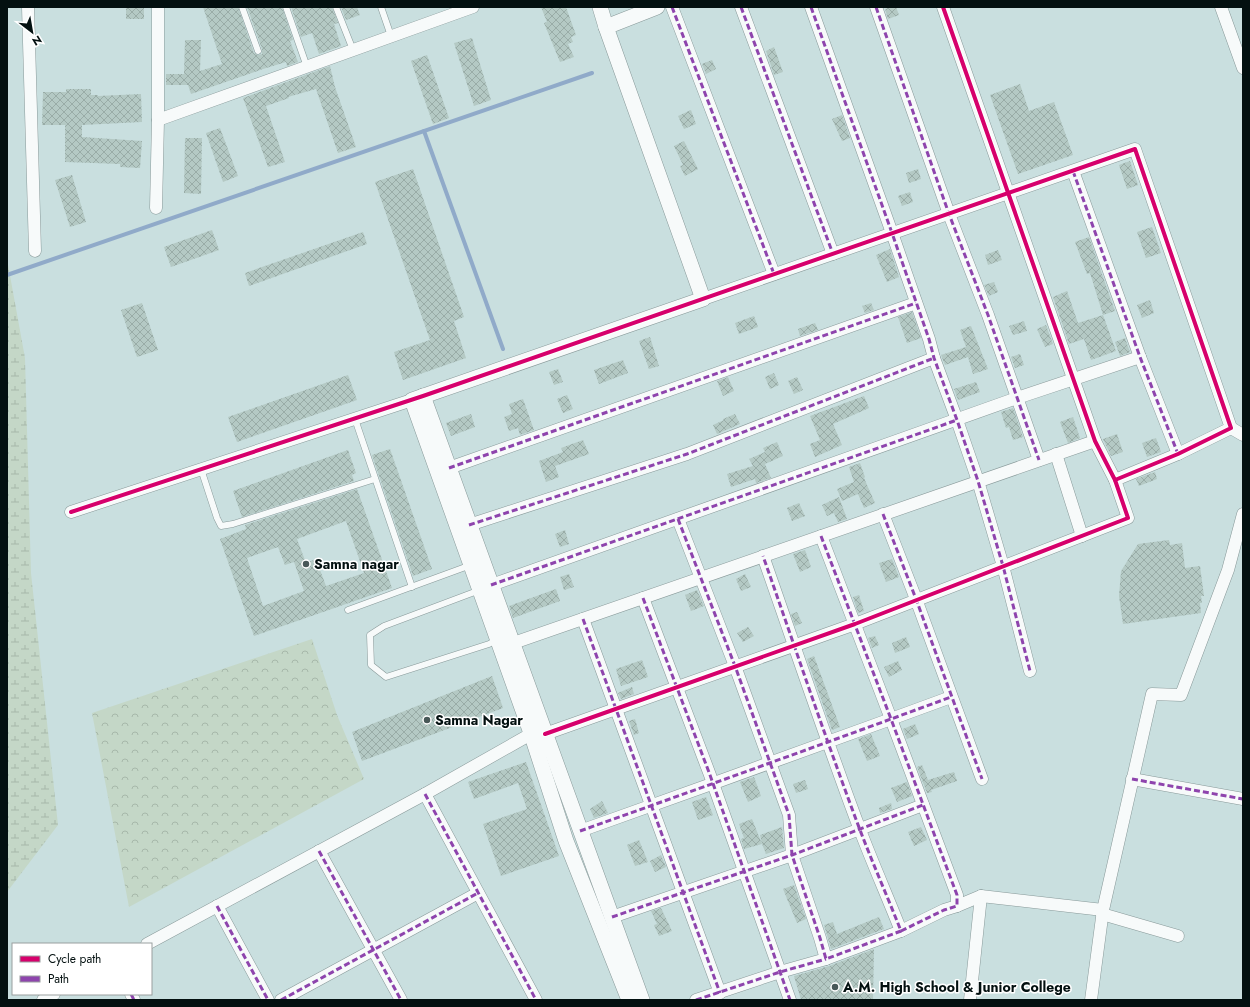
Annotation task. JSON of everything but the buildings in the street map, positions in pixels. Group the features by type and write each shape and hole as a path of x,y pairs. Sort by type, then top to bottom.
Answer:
{"street":[{"path":"28,7 35,251"},
{"path":"156,208 158,7"},
{"path":"158,120 473,7"},
{"path":"600,7 703,299"},
{"path":"606,27 657,7"},
{"path":"672,7 774,274"},
{"path":"741,7 833,254"},
{"path":"812,7 978,481 1003,566 1030,671"},
{"path":"876,7 949,214 988,314 1039,460"},
{"path":"149,943 540,732 616,709 795,646 1128,518 1115,480 1094,441 943,7"},
{"path":"1223,8 1243,68"},
{"path":"71,512 417,398 1135,149 1231,428 1243,435"},
{"path":"1073,171 1140,357 1178,454"},
{"path":"449,468 916,303"},
{"path":"486,587 1017,398 1140,357"},
{"path":"469,524 687,454 934,358"},
{"path":"417,398 449,468 469,524 486,587 504,643 580,831 642,1000"},
{"path":"417,398 471,565 486,587"},
{"path":"1115,480 1178,454 1231,428"},
{"path":"504,643 583,619 1094,441"},
{"path":"1056,454 1082,536"},
{"path":"883,514 982,779"},
{"path":"1091,1000 1102,912 1152,694 1180,695 1228,570 1243,514"},
{"path":"678,519 735,666 789,815 792,855 826,959"},
{"path":"821,536 957,895 957,906"},
{"path":"763,556 860,830 901,931"},
{"path":"643,598 713,784 790,1000"},
{"path":"583,619 720,993"},
{"path":"580,831 952,697"},
{"path":"540,732 566,841 629,1000"},
{"path":"1132,780 1243,799"},
{"path":"425,794 532,999"},
{"path":"612,917 792,855 923,805"},
{"path":"319,851 401,1000"},
{"path":"281,1000 478,893"},
{"path":"970,1000 981,896"},
{"path":"696,1000 780,972 826,959 901,931 944,910 981,896 1102,912 1178,936"},
{"path":"217,906 268,1000"},
{"path":"43,1000 52,995"}],"lane":[{"path":"242,7 258,51"},
{"path":"286,7 307,67"},
{"path":"336,7 353,50"},
{"path":"381,7 391,36"},
{"path":"355,419 412,587"},
{"path":"201,470 221,526 233,524 375,478"},
{"path":"348,610 471,565"},
{"path":"486,587 384,626 370,635 371,665 386,677 489,644 504,643"}],"green space":[{"path":"7,259 25,358 31,573 58,825 7,892"},
{"path":"312,639 337,715 364,779 129,907 92,713"}],"waterway":[{"path":"7,275 592,73"},
{"path":"424,131 503,349"}],"marked path":[{"path":"672,7 774,274"},
{"path":"741,7 833,254"},
{"path":"811,7 892,233 929,339 934,358 978,481 1003,566 1030,671"},
{"path":"876,7 949,214 988,315 1039,460"},
{"path":"1073,171 1140,357 1178,454"},
{"path":"449,468 916,303"},
{"path":"469,525 687,454 934,358"},
{"path":"491,585 957,420"},
{"path":"883,514 982,779"},
{"path":"678,519 735,666 789,815 792,855 826,959 901,931"},
{"path":"821,536 891,719 951,697"},
{"path":"580,831 736,775 813,747 852,733 891,719 957,895 957,906 944,910 901,931 847,796 835,762 823,728 763,556"},
{"path":"643,598 710,775 790,1000"},
{"path":"583,619 720,993"},
{"path":"1132,779 1243,799"},
{"path":"425,794 536,1000"},
{"path":"612,917 792,855 923,805"},
{"path":"319,851 401,1000"},
{"path":"281,1000 478,893"},
{"path":"217,906 268,1000"},
{"path":"696,1000 780,972 826,959"},
{"path":"132,995 134,1000"}],"cycle path":[{"path":"545,734 855,624 1128,518 1115,480 1095,441 943,7"},
{"path":"71,512 423,396 1135,149 1231,428 1178,454 1115,480"}],"place":[{"name":"Samna nagar","path":"306,564"},
{"name":"Samna Nagar","path":"427,720"},
{"name":"A.M. High School & Junior College","path":"835,987"}]}
